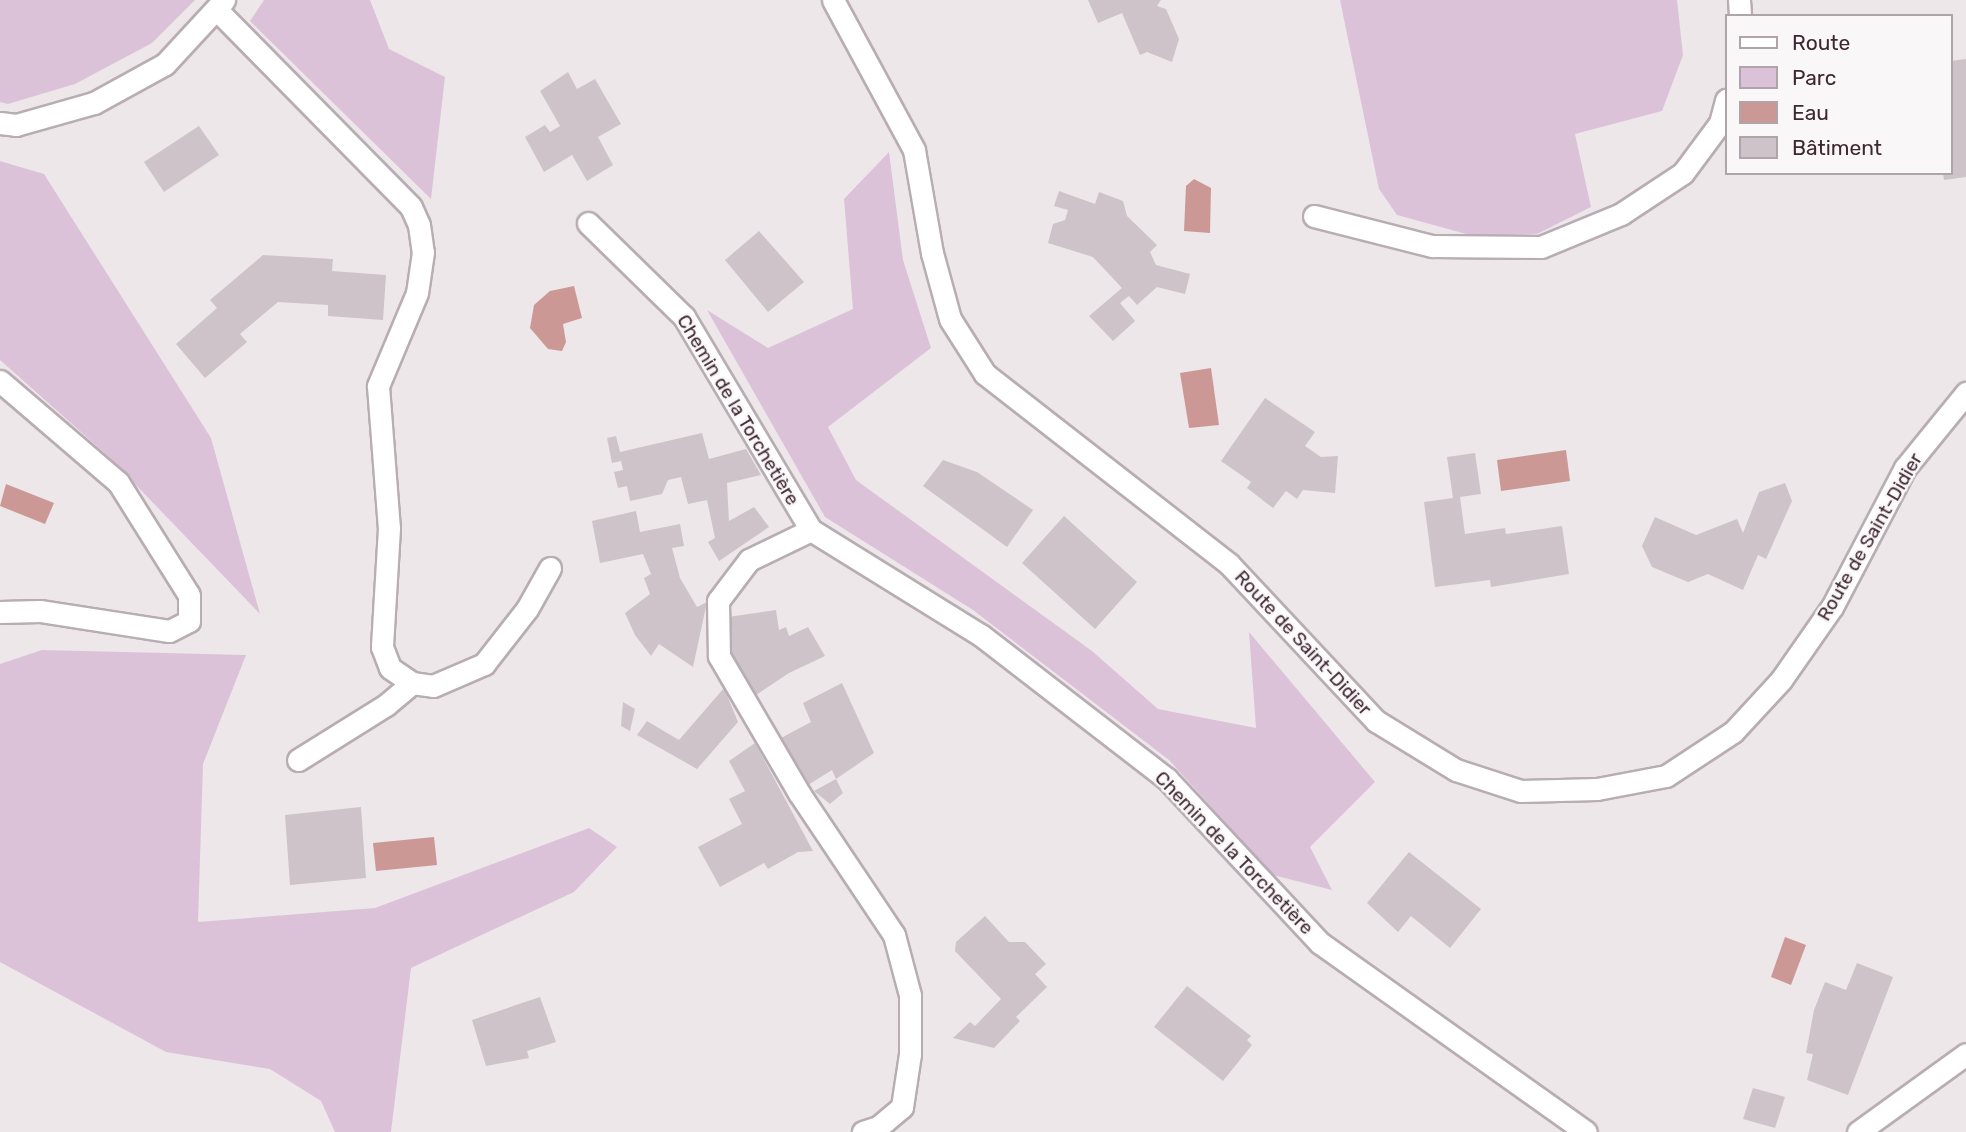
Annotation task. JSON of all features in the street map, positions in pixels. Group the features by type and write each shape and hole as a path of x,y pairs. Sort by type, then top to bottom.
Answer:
{"street":[{"name":"Route de Saint-Didier","path":"833,0 914,150 932,253 950,319 985,374 1229,564 1376,721 1456,769 1521,791 1597,789 1666,775 1733,732 1781,680 1832,607 1905,468 1966,393"},
{"path":"0,124 16,125 94,103 164,64 221,5 411,207 419,225 423,252 417,293 378,386 388,528 382,647 390,668 412,683 433,686 484,664 527,610 550,568"},
{"path":"1314,216 1432,246 1541,247 1621,214 1683,173 1720,123 1724,108"},
{"name":"Chemin de la Torchetière","path":"588,223 663,292 684,317 811,530 982,636 1167,779 1320,943 1586,1132"},
{"path":"0,381 118,482 189,595 189,621 169,631 40,611 0,612"},
{"path":"811,530 749,560 718,601 719,656 793,782 894,935 910,995 910,1054 902,1107 878,1127 863,1132"},
{"path":"298,760 386,705 412,683"},
{"path":"1858,1132 1966,1054"}],"green space":[{"path":"0,0 195,0 152,43 75,84 8,104 0,102"},
{"path":"264,0 370,0 389,49 445,77 431,199 250,21"},
{"path":"1340,0 1677,0 1683,55 1662,111 1575,134 1591,207 1537,234 1470,235 1397,215 1379,189"},
{"path":"889,152 903,260 931,348 828,427 856,480 1092,651 1158,709 1256,728 1249,632 1375,782 1310,847 1332,890 1273,875 1169,760 973,610 825,517 707,310 768,348 853,309 844,199"},
{"path":"0,161 44,174 211,438 260,614 109,457 0,360"},
{"path":"42,650 246,655 203,764 198,922 375,908 589,828 617,847 574,892 411,968 391,1132 335,1132 321,1101 270,1069 166,1052 0,962 0,664"}],"water":[{"path":"1194,179 1211,188 1210,233 1184,231 1186,186"},
{"path":"574,286 582,318 563,324 566,342 562,351 548,349 530,328 534,305 550,291"},
{"path":"1211,368 1219,425 1189,428 1180,373"},
{"path":"1566,450 1570,481 1501,491 1497,460"},
{"path":"6,484 54,503 45,524 0,506"},
{"path":"434,837 437,865 376,871 373,843"},
{"path":"1785,937 1806,945 1791,985 1771,977"}],"building":[{"path":"1088,0 1161,0 1157,6 1166,9 1179,39 1172,62 1147,52 1140,55 1122,13 1098,23"},
{"path":"1966,59 1966,177 1944,180 1943,175 1952,175 1952,61"},
{"path":"568,72 577,89 595,79 621,124 598,137 613,165 587,181 572,155 544,172 525,137 545,125 550,132 560,126 540,91"},
{"path":"199,126 219,155 164,192 144,162"},
{"path":"1059,191 1095,204 1099,192 1123,201 1127,216 1157,245 1150,252 1156,265 1190,274 1185,294 1157,287 1137,305 1129,296 1120,303 1135,321 1113,341 1089,316 1122,288 1093,257 1048,243 1053,224 1065,220 1068,210 1054,206"},
{"path":"759,231 804,282 768,312 725,260"},
{"path":"263,255 333,259 332,271 386,275 383,320 328,316 328,305 278,302 240,334 247,342 205,378 176,344 217,308 210,300"},
{"path":"1265,398 1315,432 1305,446 1321,457 1338,456 1335,493 1303,490 1297,499 1286,491 1273,508 1247,488 1251,482 1221,461"},
{"path":"702,433 709,459 746,449 761,475 727,483 729,521 754,507 769,527 719,561 708,542 715,538 707,500 688,504 681,477 668,480 662,494 630,501 627,486 618,488 614,472 623,470 621,461 612,463 607,438 616,436 620,452"},
{"path":"1475,453 1481,494 1460,497 1465,534 1505,528 1506,534 1562,526 1569,574 1491,587 1490,580 1435,587 1424,502 1453,498 1447,457"},
{"path":"943,460 977,472 1033,510 1007,547 923,486"},
{"path":"1785,483 1792,501 1766,559 1758,555 1743,590 1708,574 1688,582 1652,567 1642,546 1655,517 1696,535 1737,519 1743,533 1759,492"},
{"path":"636,511 640,532 680,524 684,546 672,548 680,578 697,607 707,602 693,667 659,644 651,656 635,635 625,613 650,594 644,578 651,574 643,554 600,563 592,521"},
{"path":"1064,516 1137,582 1095,629 1022,563"},
{"path":"776,610 779,630 786,627 789,636 808,627 825,656 789,673 753,697 730,663 728,617"},
{"path":"842,683 874,753 836,779 832,770 808,785 781,738 811,722 803,703"},
{"path":"724,688 738,722 697,769 637,735 647,721 679,740"},
{"path":"623,702 635,709 630,731 621,726"},
{"path":"755,743 813,851 798,852 768,869 764,863 720,887 698,847 742,824 729,799 745,791 729,761"},
{"path":"836,779 843,793 830,804 814,791"},
{"path":"361,807 366,878 290,885 285,815"},
{"path":"1409,852 1481,909 1450,948 1411,916 1398,932 1367,903"},
{"path":"985,916 1009,942 1025,942 1046,964 1035,974 1047,987 1016,1017 1020,1021 994,1048 953,1038 970,1022 975,1026 1001,999 955,951 956,942"},
{"path":"1857,963 1893,977 1848,1095 1807,1080 1813,1054 1806,1053 1814,1010 1825,982 1846,990"},
{"path":"1187,986 1251,1036 1247,1040 1252,1045 1223,1081 1154,1027"},
{"path":"540,997 556,1042 527,1051 529,1058 486,1066 472,1020"},
{"path":"1753,1088 1785,1097 1775,1128 1743,1119"}]}
